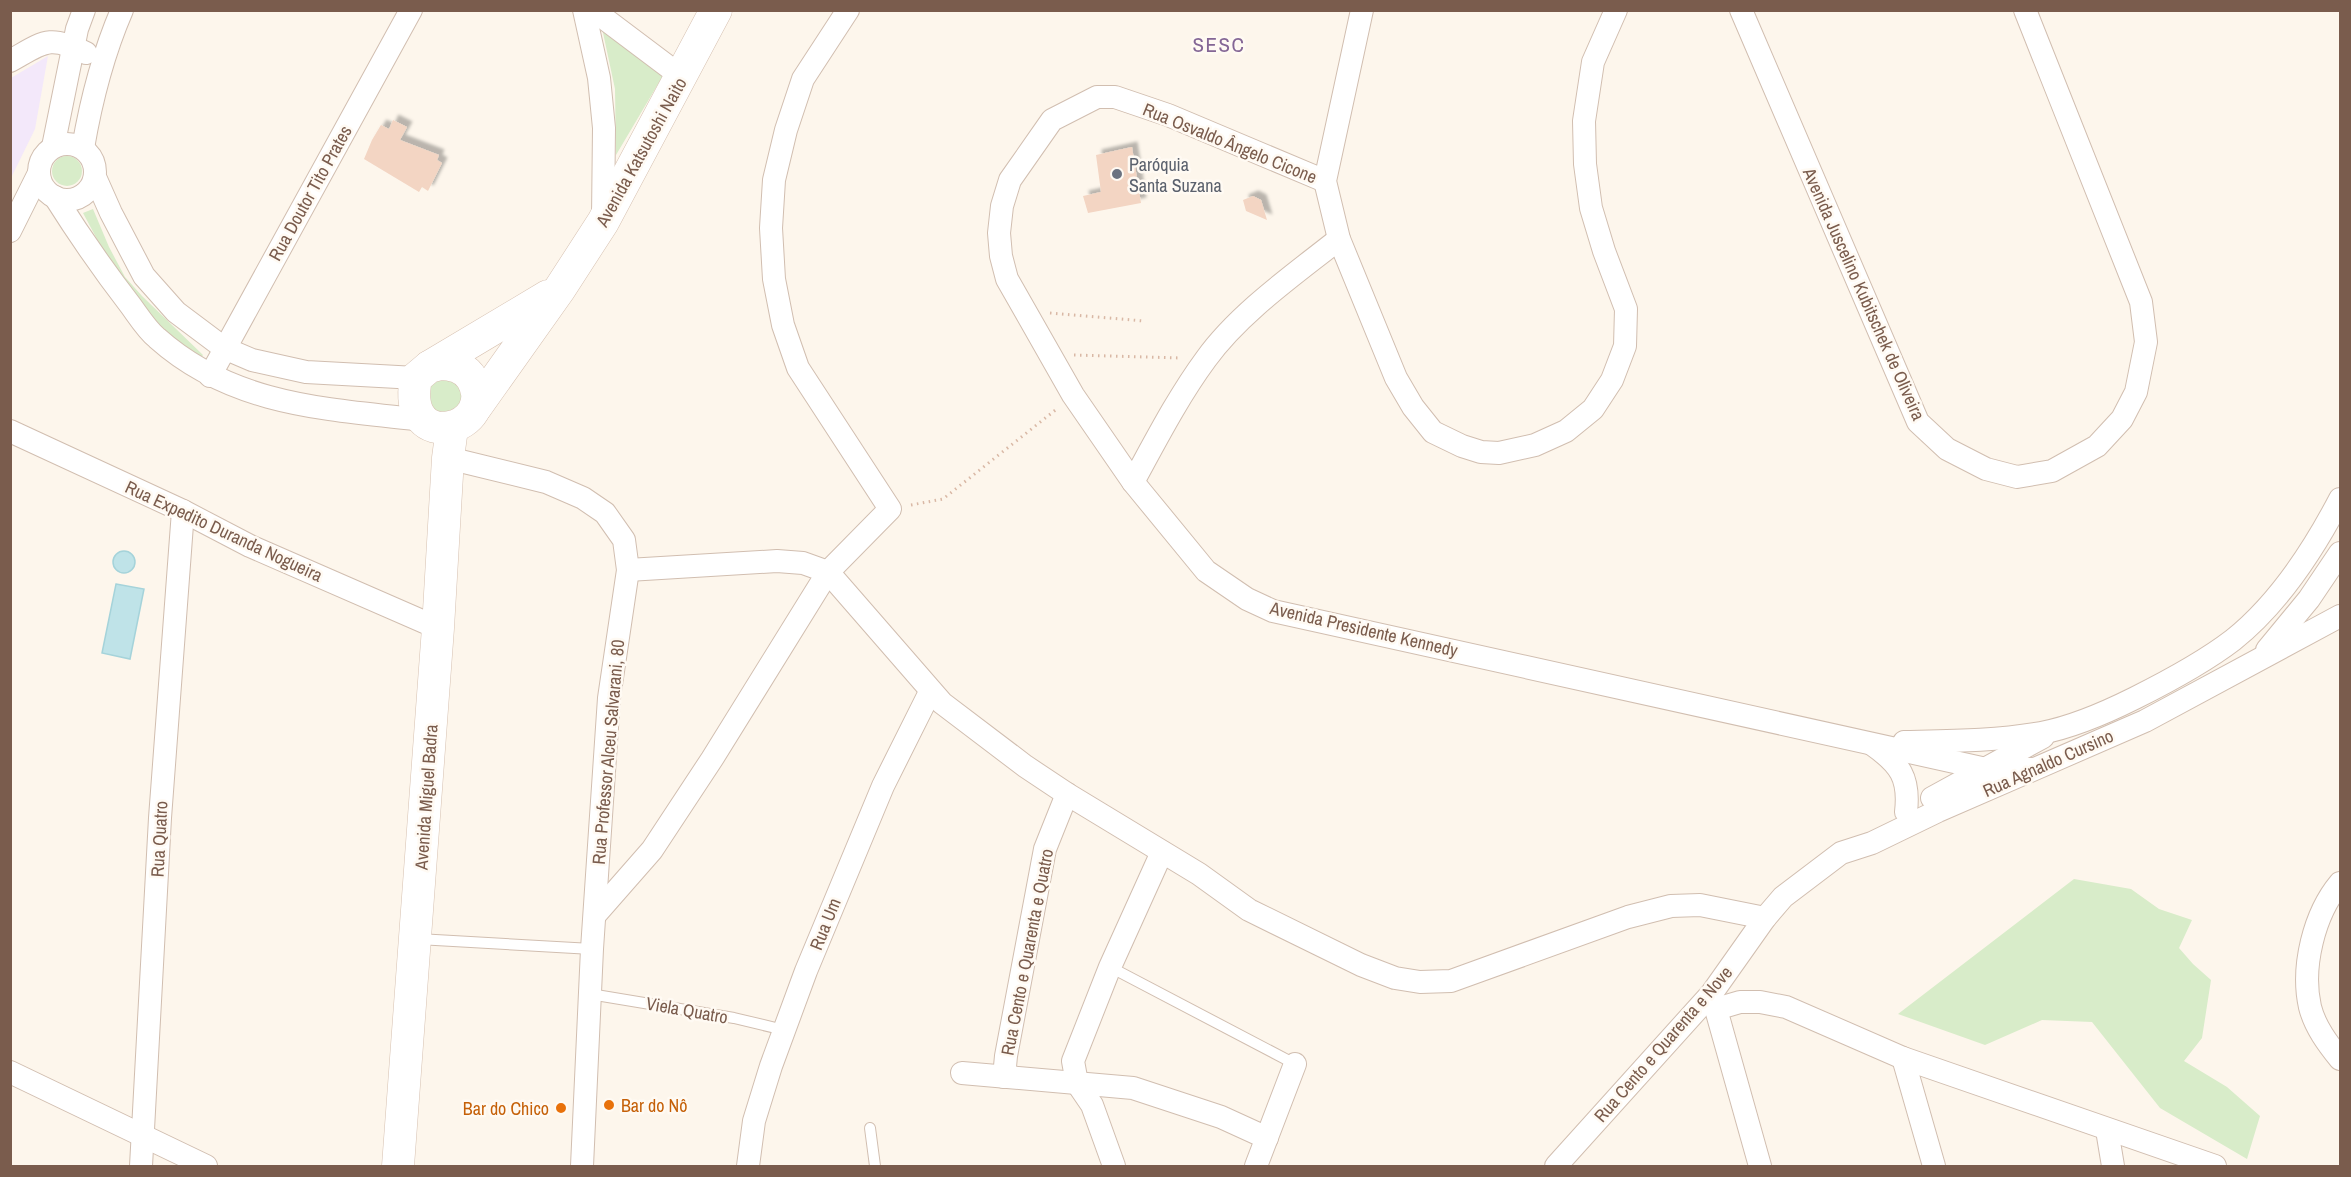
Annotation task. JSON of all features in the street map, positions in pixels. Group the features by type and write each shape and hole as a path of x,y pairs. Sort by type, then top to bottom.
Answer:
{"main road":[{"name":"Avenida Katsutoshi Naito","path":"559,290 603,222 716,10"},
{"path":"559,290 462,424 441,435 417,412 413,402 422,373 559,290"},
{"path":"422,373 440,364 451,364 462,368 476,385 476,407"},
{"name":"Avenida Miguel Badra","path":"398,1167 438,628 441,435"}],"street":[{"path":"53,147 77,29 84,10"},
{"path":"83,148 89,112 103,62 122,10"},
{"name":"Rua Doutor Tito Prates","path":"210,376 411,10"},
{"path":"584,10 599,78 604,128 603,222"},
{"path":"593,10 682,77"},
{"path":"595,915 652,850 712,759 828,572 890,509 798,368 783,325 774,279 771,228 774,180 786,130 803,79 848,10"},
{"path":"1362,10 1325,181 1339,238 1396,378 1413,407 1433,432 1462,446 1481,452 1499,453 1535,445 1566,431 1593,409 1612,380 1625,346 1626,309 1591,208 1585,164 1584,121 1593,62 1616,10"},
{"name":"Avenida Juscelino Kubitschek de Oliveira","path":"1741,10 1918,422 1947,449 1986,469 2017,477 2052,471 2097,446 2122,419 2136,392 2146,342 2141,302 2025,10"},
{"path":"10,61 47,42 58,41 103,62"},
{"name":"Rua Osvaldo Ângelo Cicone","path":"1133,482 1073,395 1007,279 1001,256 999,233 1002,206 1010,180 1052,120 1097,97 1115,97 1168,115 1325,181"},
{"path":"10,231 39,173 42,158 53,147 63,143 74,144 83,148 93,162 95,177 111,213 144,276 176,312 224,348 252,360 306,372 422,373"},
{"path":"39,173 41,184 48,193 69,200 77,198 90,188 95,177"},
{"path":"55,197 89,249 155,337 210,376 266,398 441,435"},
{"path":"1133,482 1169,416 1207,358 1240,321 1339,238"},
{"name":"Rua Expedito Duranda Nogueira","path":"10,431 183,511 250,546 438,628"},
{"name":"Rua Professor Alceu Salvarani, 80","path":"441,435 583,498 605,513 624,540 628,570 609,698 592,949 582,1167"},
{"name":"Avenida Presidente Kennedy","path":"1133,482 1206,571 1247,599 1273,611 1986,769 2033,769"},
{"path":"1842,853 1874,828 2061,727 2102,714 2167,682 2233,639 2269,604 2293,574 2340,499"},
{"name":"Rua Quatro","path":"141,1167 161,806 183,511"},
{"path":"2259,661 2309,599 2340,553"},
{"path":"628,570 777,561 802,563 828,572 942,704 1025,766 1199,874 1249,910 1361,965 1395,978 1420,982 1451,981 1472,976 1617,921 1671,906 1701,904 1765,918"},
{"name":"Rua Agnaldo Cursino","path":"1765,918 1783,897 1842,853 1880,840 1938,811 2145,720 2340,616"},
{"path":"2220,648 2238,671"},
{"name":"Rua Um","path":"748,1167 754,1121 806,971 883,786 930,692"},
{"name":"Avenida Presidente Kennedy","path":"1869,743 1984,740 2042,733 2061,727"},
{"path":"1938,811 1986,769 1989,757 1984,740"},
{"path":"1869,743 1893,761 1905,777 1908,790 1906,812"},
{"name":"Rua Cento e Quarenta e Quatro","path":"1004,1077 1045,849 1067,794"},
{"path":"1114,1167 1092,1105 1077,1083 1073,1061 1110,967 1162,852"},
{"path":"2340,883 2332,892 2319,917 2308,968 2310,1007 2325,1042 2340,1059"},
{"name":"Rua Cento e Quarenta e Nove","path":"1561,1165 1714,1001 1765,918"},
{"path":"1760,1167 1714,1001 1760,1002 1786,1007 1903,1059 2215,1167"},
{"path":"1903,1059 1934,1167"},
{"path":"1256,1167 1295,1064"},
{"path":"10,1072 206,1167"},
{"path":"962,1074 1133,1088 1221,1117 1267,1138"},
{"path":"2107,1130 2113,1167"}],"lane":[{"path":"415,939 592,949"},
{"path":"1110,967 1295,1064"},
{"name":"Viela Quatro","path":"590,994 725,1016 784,1030"},
{"path":"870,1128 875,1167"}],"path":[{"path":"1039,312 1143,321"},
{"path":"1066,355 1191,358"},
{"path":"890,509 943,499 1073,395"}],"shaded area":[{"path":"48,56 35,129 11,178 11,78"}],"green space":[{"path":"602,28 664,74 616,155 615,89"},
{"path":"67,156 78,160 82,171 78,182 67,186 56,182 52,171 56,160"},
{"path":"93,209 125,277 203,355 198,362 179,348 120,282 83,213"},
{"path":"440,376 460,382 465,403 436,417 425,389"},
{"path":"2074,879 2131,889 2159,909 2192,920 2179,948 2211,980 2202,1038 2184,1061 2227,1087 2260,1116 2247,1159 2160,1108 2092,1022 2042,1020 1985,1045 1898,1014"}],"water":[{"path":"124,551 134,558 135,562 128,572 124,573 114,566 113,562 120,552"},
{"path":"116,584 144,589 130,659 102,653"}],"building":[{"path":"393,120 407,127 400,140 439,155 437,160 442,163 428,191 422,187 419,192 364,159 381,125 389,129"},
{"name":"Paróquia Santa Suzana","path":"1132,147 1141,203 1088,213 1083,196 1101,192 1096,155"},
{"path":"1253,196 1261,200 1267,220 1246,211 1243,200"}],"place":[{"name":"Paróquia Santa Suzana","path":"1117,174"},
{"name":"Bar do Nô","path":"609,1105"},
{"name":"Bar do Chico","path":"561,1108"}],"district":[{"name":"SESC","path":"1219,44"}]}
